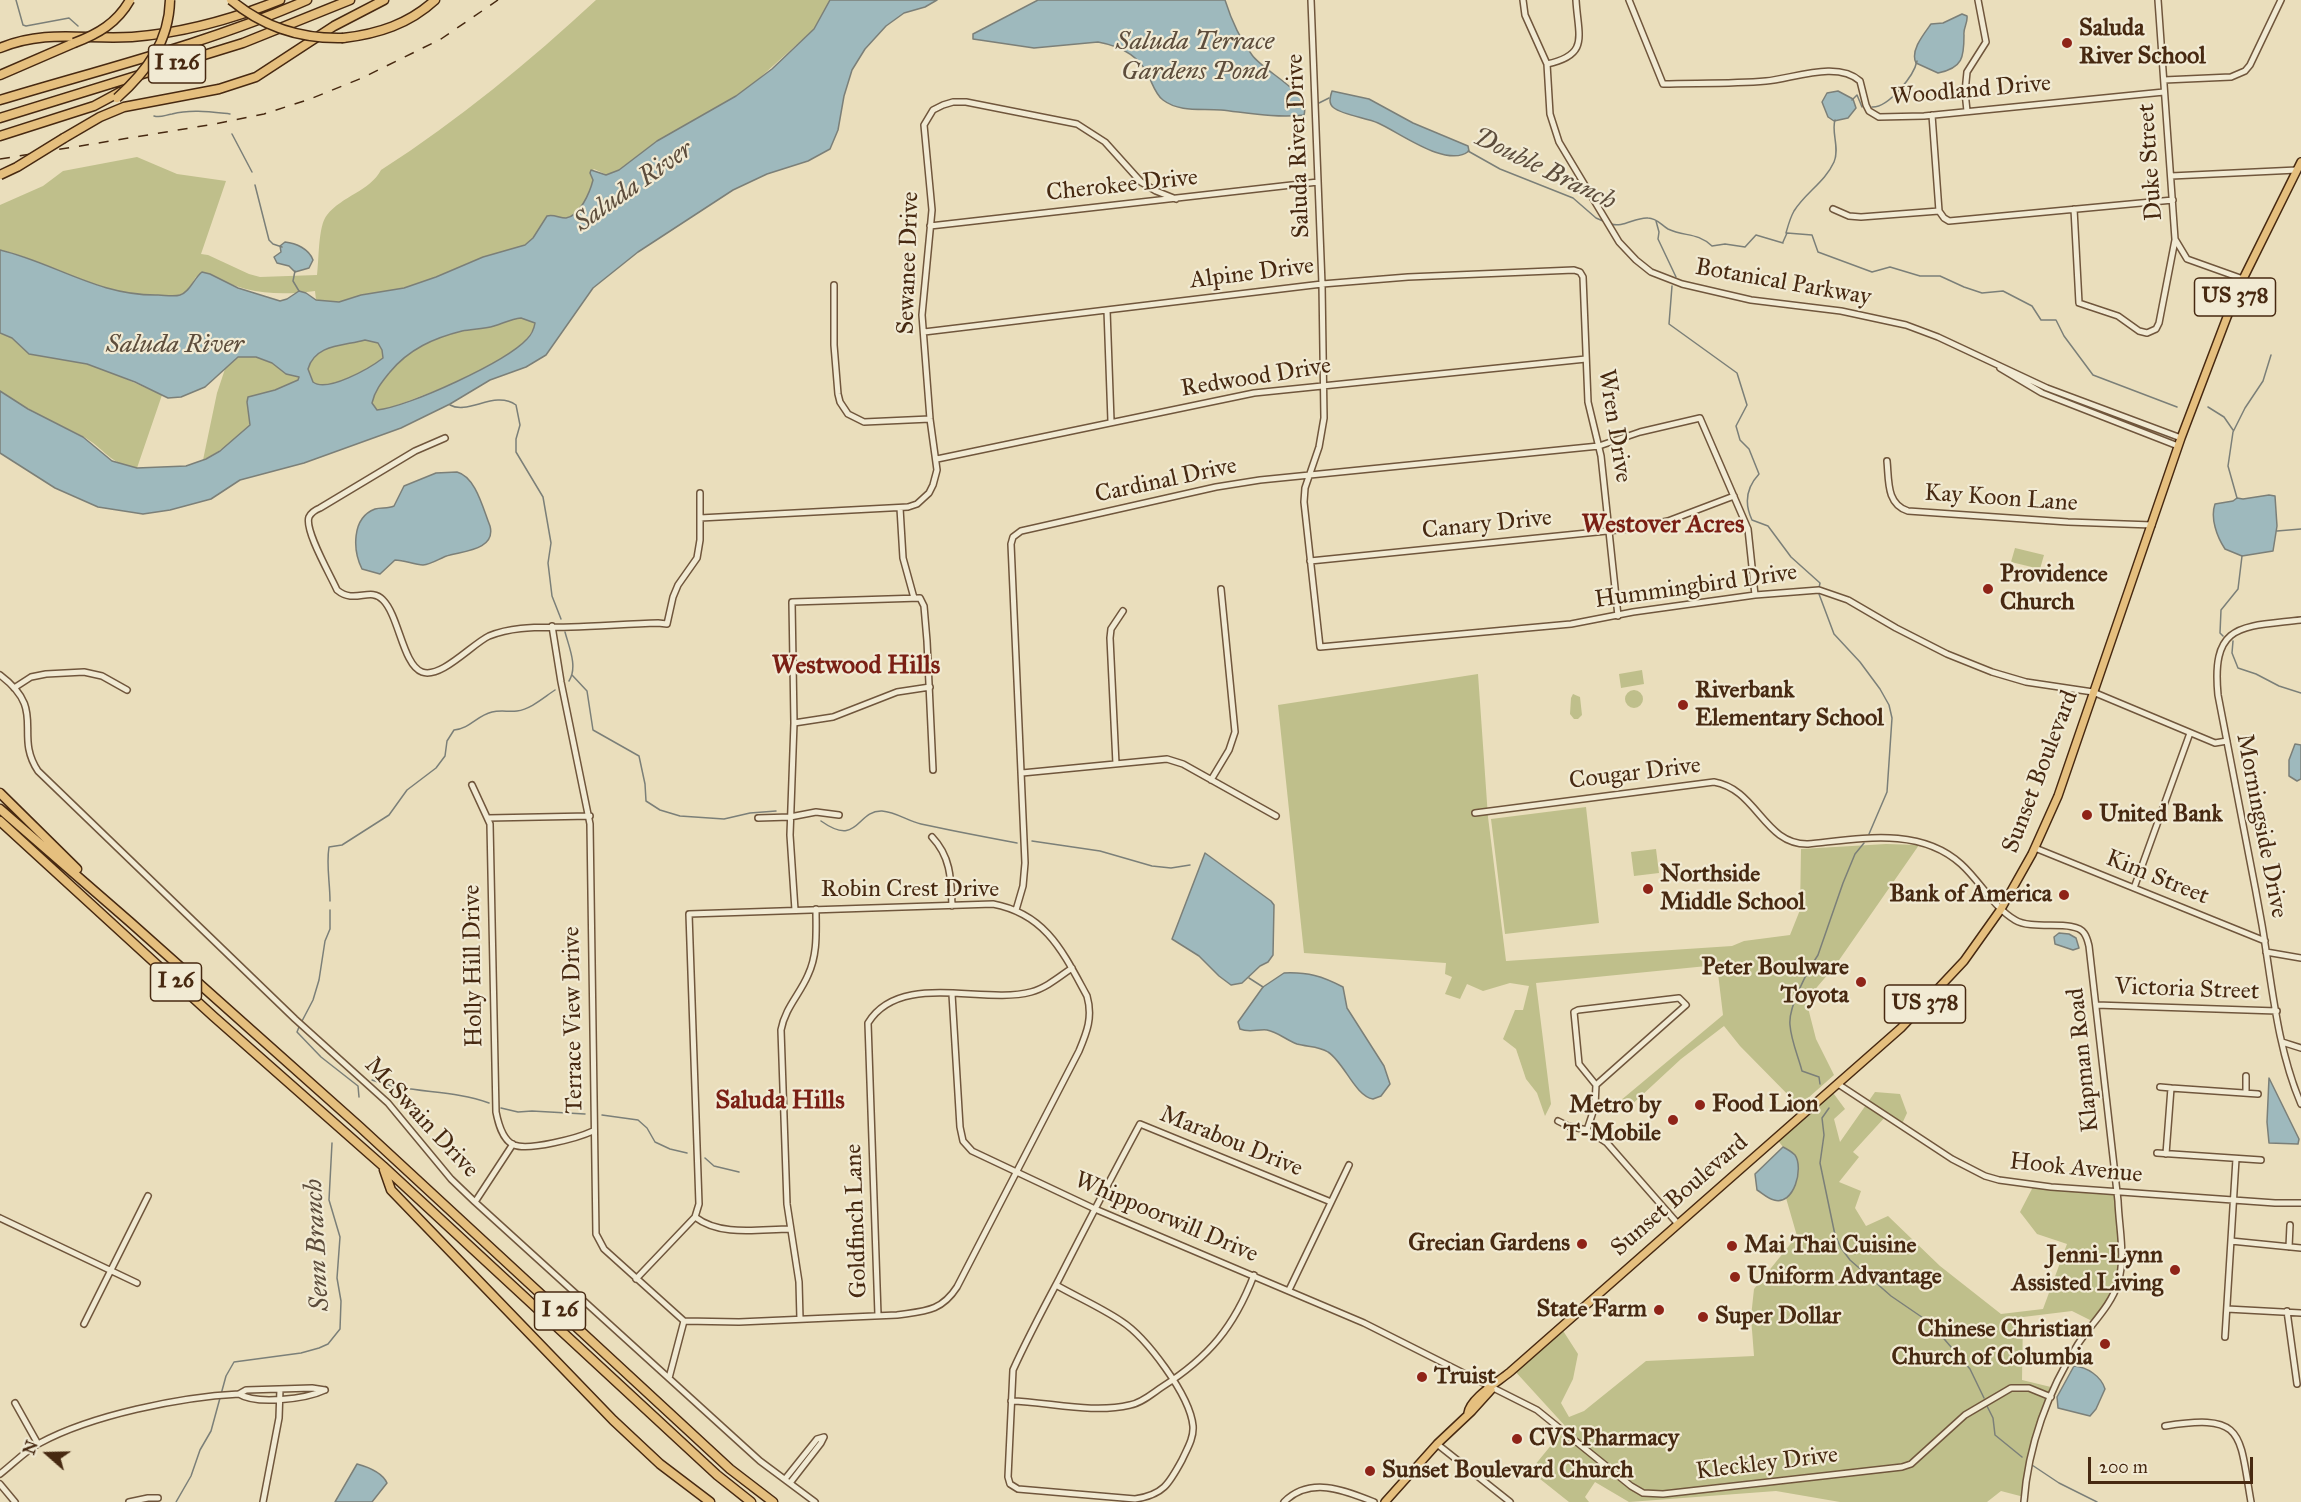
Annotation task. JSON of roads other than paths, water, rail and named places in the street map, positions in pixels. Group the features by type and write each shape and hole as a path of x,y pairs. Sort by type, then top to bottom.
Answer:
{"highway":[{"path":"0,75 109,26 130,0"},
{"path":"0,175 64,138 132,84 144,71 159,48 166,30 170,0"},
{"path":"231,0 251,15 277,28 303,35 343,38 368,34 396,25 414,16 435,0"},
{"path":"0,48 42,36 133,37 175,31 212,23 280,0"},
{"name":"I 126","path":"0,100 80,78 229,30 308,0"},
{"name":"I 126","path":"0,118 243,43 350,0"},
{"path":"88,121 130,105 212,91 256,76 334,26 384,0"},
{"path":"0,69 57,51"},
{"path":"0,135 102,103 132,84"},
{"path":"0,794 130,921"},
{"name":"I 26","path":"0,809 130,921 355,1122 706,1447 773,1502"},
{"name":"I 26","path":"0,821 230,1032 383,1166 717,1475 751,1502"},
{"path":"0,829 79,894"},
{"path":"383,1166 392,1190 613,1420 660,1464 710,1502"}],"main road":[{"name":"Sunset Boulevard","path":"1385,1502 1468,1413 1474,1401 1492,1388 1901,1028 1949,979 1975,948 2001,909 2036,848 2058,796 2181,438 2243,279 2301,162"}],"street":[{"name":"Saluda River Drive","path":"1311,0 1322,284 1323,433 1308,475 1304,502 1320,647"},
{"name":"Botanical Parkway","path":"1523,0 1526,15 1547,64 1549,107 1559,142 1623,246 1643,266 1671,281 1765,303 1841,311 1906,325 1938,337 2047,388 2181,438"},
{"path":"1547,64 1568,58 1576,50 1578,44 1576,0"},
{"name":"Woodland Drive","path":"1629,0 1663,84 1768,81 1816,72 1844,73 1860,81 1866,105 1875,115 1932,115 2164,92"},
{"path":"1967,111 1965,92 1967,72 1986,42 1978,0"},
{"name":"Duke Street","path":"2158,0 2175,240 2187,259 2243,279"},
{"path":"2164,80 2231,77 2244,71 2250,65 2281,0"},
{"name":"Sewanee Drive","path":"700,518 900,508 917,504 929,493 936,477 937,459 930,418 924,332 923,297 931,192 924,125 933,110 953,102 966,102 1077,124 1105,142 1141,182 1176,199"},
{"path":"1932,115 1939,211 1944,218 1949,220 2173,200"},
{"path":"2171,176 2297,170"},
{"name":"Cherokee Drive","path":"930,226 1318,182"},
{"path":"1833,209 1850,216 1861,217 1939,211"},
{"path":"2074,209 2079,303 2118,316 2139,331 2152,332 2159,323 2175,240"},
{"name":"Alpine Drive","path":"924,332 1322,284 1408,277 1574,270 1581,272 1583,277"},
{"name":"Wren Drive","path":"1583,277 1588,402 1599,446 1611,530 1618,616"},
{"path":"834,285 834,345 838,394 844,409 854,418 864,422 930,418"},
{"path":"1107,310 1111,421"},
{"name":"Redwood Drive","path":"937,459 1254,393 1586,358"},
{"name":"Botanical Parkway","path":"1994,364 2015,379 2042,393 2178,446"},
{"name":"Cardinal Drive","path":"1016,910 1025,873 1011,544 1016,533 1215,487 1308,475 1599,446 1640,432 1700,418 1734,496"},
{"path":"445,438 415,451 310,515 308,521 312,536 337,590 345,596 375,594 383,599 392,611 412,663 420,671 430,673 447,665 489,636 523,628 667,624 671,603 678,585 697,558 700,540 700,493"},
{"name":"Kay Koon Lane","path":"1887,461 1892,498 1898,507 1908,511 2068,522 2152,525"},
{"path":"1734,496 1748,529 1755,595"},
{"name":"Canary Drive","path":"1310,561 1611,530 1668,521 1734,496"},
{"path":"900,508 903,558 914,598"},
{"path":"1211,780 1229,750 1235,732 1221,589"},
{"name":"Hummingbird Drive","path":"1320,647 1571,624 1755,595 1811,590 1834,594 1947,654 1992,672 2026,682 2094,692 2215,743 2227,741"},
{"path":"795,910 790,818 794,723 792,602 920,598 924,606 933,770"},
{"path":"1116,764 1110,638 1111,629 1123,610"},
{"name":"Morningside Drive","path":"2301,620 2258,625 2234,633 2222,645 2217,659 2218,694 2282,1042 2294,1088 2301,1104"},
{"name":"Terrace View Drive","path":"552,626 561,682 590,816 596,1234 604,1248 684,1322"},
{"path":"14,688 30,677 84,672 102,676 127,690"},
{"name":"McSwain Drive","path":"0,675 14,688 26,705 29,717 29,752 38,771 295,1019 388,1103 451,1179 475,1202 760,1461 815,1502"},
{"path":"794,723 833,717 897,692 930,687"},
{"path":"2134,888 2190,733"},
{"path":"1022,773 1167,759 1183,764 1276,816"},
{"name":"Cougar Drive","path":"1475,813 1714,782 1724,783 1738,790 1777,833 1795,843 1808,844 1891,837 1911,840 1939,849 1962,864 2001,909"},
{"name":"Holly Hill Drive","path":"472,784 488,818 496,1112 502,1131 513,1144"},
{"path":"758,818 790,818 816,812 839,815"},
{"path":"488,818 590,816"},
{"path":"932,837 946,858 951,876 952,906"},
{"name":"Kim Street","path":"2036,848 2265,941"},
{"name":"Robin Crest Drive","path":"684,1322 920,1313 939,1306 947,1300 957,1287 1088,1030 1090,1005 1055,940 1026,914 993,904 689,914 699,1204 696,1217"},
{"path":"800,1319 799,1282 785,1184 781,1029 786,1010 804,984 813,963 816,909"},
{"name":"Klapman Road","path":"2001,909 2015,920 2030,926 2070,926 2085,933 2089,946 2096,1005 2122,1251 2118,1284 2110,1301 2078,1344 2051,1397 2034,1438 2026,1474 2024,1502"},
{"path":"2266,952 2301,958"},
{"name":"Goldfinch Lane","path":"878,1315 868,1023 879,1008 897,999 927,994 1028,993 1052,982 1072,968"},
{"name":"Whippoorwill Drive","path":"952,994 960,1127 963,1141 972,1150 1095,1209 1364,1323 1492,1388"},
{"path":"1587,1130 1595,1106 1596,1085 1579,1064 1574,1012 1679,998 1686,1005 1596,1085"},
{"name":"Victoria Street","path":"2096,1005 2277,1011"},
{"path":"2282,1042 2301,1048"},
{"path":"2246,1076 2246,1094"},
{"name":"Hook Avenue","path":"1838,1084 1952,1159 1985,1176 2024,1184 2117,1192 2301,1203"},
{"path":"2160,1087 2258,1094"},
{"path":"2166,1154 2171,1088"},
{"path":"1558,1121 1568,1126 1587,1130 1607,1143 1678,1224"},
{"name":"Marabou Drive","path":"1095,1209 1140,1124 1331,1202"},
{"path":"475,1202 513,1144 562,1142 594,1131"},
{"path":"2157,1153 2261,1160"},
{"path":"2225,1337 2236,1159"},
{"path":"1289,1290 1349,1165"},
{"path":"84,1324 148,1196"},
{"path":"1056,1285 1127,1326 1151,1349 1172,1381 1191,1418 1192,1439 1175,1473 1159,1492 1150,1497 1135,1499 1013,1488 1008,1477 1013,1370 1056,1285 1095,1209"},
{"path":"636,1279 696,1217 707,1224 724,1229 790,1229"},
{"path":"0,1218 137,1283"},
{"path":"2289,1246 2290,1225"},
{"path":"2231,1241 2301,1248"},
{"path":"1011,1401 1092,1407 1121,1406 1138,1402 1172,1381 1201,1358 1233,1320 1254,1275"},
{"path":"2226,1309 2301,1312"},
{"path":"2287,1311 2297,1384"},
{"path":"669,1378 684,1322"},
{"path":"0,1474 38,1444 94,1421 159,1405 214,1395 239,1394 246,1390 312,1388 325,1390 313,1396 280,1399 247,1399 239,1394"},
{"name":"Kleckley Drive","path":"1492,1388 1537,1410 1631,1486 1643,1493 1657,1494 1902,1467 1911,1464 1965,1415 2011,1388 2029,1388 2051,1397"},
{"path":"263,1502 278,1425 280,1389"},
{"path":"15,1404 38,1444"},
{"path":"2165,1426 2206,1421 2218,1422 2232,1431 2242,1448 2251,1502"},
{"path":"784,1479 817,1439 824,1437 790,1483"},
{"path":"1437,1444 1510,1502"},
{"path":"0,1484 15,1502"},
{"path":"1284,1502 1297,1492 1320,1486 1374,1502"},
{"path":"129,1502 158,1498"}],"water":[{"name":"Saluda River","path":"830,0 937,0 925,7 904,13 886,26 865,49 852,70 844,96 838,130 830,149 808,161 767,174 733,190 638,252 593,288 546,355 526,367 490,380 450,404 401,428 304,463 240,480 211,499 170,510 143,514 98,507 55,488 0,453 0,391 28,409 83,437 112,461 137,468 186,466 220,451 250,425 248,397 275,390 298,380 299,377 286,374 272,363 256,357 238,357 205,387 181,397 168,398 135,382 87,364 29,354 12,338 0,333 0,250 96,285 136,294 180,295 187,291 202,272 238,288 280,301 299,291 316,300 339,302 361,295 404,288 483,257 525,245 533,238 547,216 566,218 576,213 584,203 593,180 591,170 606,175 619,170 657,141 736,96 772,69 814,29","holes":["521,318 535,323 527,339 516,349 478,371 411,401 377,410 372,403 377,390 390,372 414,351 452,334","365,340 378,343 383,358 369,368 338,382 319,385 313,382 308,369 317,355 331,347"]},
{"name":"Saluda Terrace Gardens Pond","path":"1038,0 1225,0 1236,29 1252,55 1301,98 1304,115 1273,116 1177,107 1158,95 1145,70 1135,58 1121,49 1098,42 1034,48 973,39 973,34"},
{"path":"1962,14 1967,16 1967,19 1962,55 1957,65 1938,73 1916,63 1916,48 1931,24 1943,23"},
{"path":"1332,91 1369,99 1413,123 1468,146 1469,151 1460,155 1436,152 1378,123 1349,115 1332,106 1330,98"},
{"path":"1838,91 1853,99 1856,108 1848,118 1834,121 1828,117 1822,102 1827,93"},
{"path":"285,242 298,245 308,253 313,260 309,268 295,272 289,266 277,263 274,257 281,252 280,246"},
{"path":"457,472 464,475 474,487 490,526 491,534 488,540 478,548 427,564 420,565 395,560 380,574 362,569 357,553 356,536 358,527 367,513 375,509 394,506 404,486 436,473"},
{"path":"2275,496 2277,526 2273,551 2242,556 2225,549 2215,527 2213,515 2215,504 2233,501 2237,498"},
{"path":"2295,744 2301,745 2301,779 2297,781 2289,776 2289,760"},
{"path":"1205,853 1274,905 1273,955 1268,962 1260,966 1242,983 1231,985 1199,956 1172,939"},
{"path":"2059,933 2069,934 2076,938 2079,948 2073,950 2055,944 2054,937"},
{"path":"1284,973 1315,975 1343,987 1347,1008 1384,1066 1390,1084 1381,1096 1373,1099 1367,1097 1334,1057 1325,1050 1297,1044 1267,1030 1240,1029 1238,1022 1263,987"},
{"path":"2269,1078 2299,1139 2298,1144 2269,1143 2267,1122"},
{"path":"1783,1147 1795,1155 1798,1161 1798,1177 1792,1192 1787,1197 1774,1200 1757,1190 1755,1174"},
{"path":"2074,1366 2093,1373 2105,1389 2096,1409 2090,1416 2058,1408 2057,1397"},
{"path":"357,1464 378,1473 387,1483 372,1502 335,1502"}],"waterway":[{"path":"16,0 23,25 69,18 78,26"},
{"path":"1872,107 1885,102 1899,90 1911,75 1917,61"},
{"path":"1852,100 1857,95 1862,107"},
{"name":"Double Branch","path":"1317,104 1329,98"},
{"path":"154,116 161,117 194,111 230,114"},
{"path":"1786,233 1794,211 1826,176 1834,162 1836,157 1835,120"},
{"path":"232,134 252,172"},
{"name":"Double Branch","path":"1468,151 1500,169 1573,198 1596,218 1603,221"},
{"path":"255,185 269,240 282,247"},
{"name":"Double Branch","path":"1611,224 1620,225 1638,219 1651,218 1668,229 1696,237 1712,246 1725,244 1745,247 1756,235 1783,243"},
{"path":"1656,221 1658,239 1676,277"},
{"name":"Double Branch","path":"1783,242 1787,233 1812,235 1818,252 1872,272 1890,267 1920,276 1940,276 1982,293 2003,291 2032,306 2041,320 2056,320 2064,336 2093,375 2177,407"},
{"path":"295,271 293,281 299,291"},
{"path":"1672,286 1669,324 1737,373 1747,405 1736,426 1740,440 1749,449 1759,474 1751,485 1747,502 1752,520 1768,526 1791,557 1820,583 1819,588"},
{"path":"2237,498 2228,466 2233,432 2245,408 2263,381 2271,355"},
{"name":"Senn Branch","path":"450,405 465,407 499,400 516,405 520,425 516,439 516,452 543,497 551,543 548,563 552,596 561,619"},
{"name":"Double Branch","path":"2208,407 2224,417 2233,430"},
{"path":"2277,531 2301,529"},
{"name":"Double Branch","path":"2223,636 2220,633 2221,610 2238,589 2242,556"},
{"path":"1819,594 1834,634 1860,662 1880,689 1889,705 1892,718 1887,792 1869,834"},
{"name":"Senn Branch","path":"565,632 573,663 569,681"},
{"name":"Double Branch","path":"2233,641 2232,653 2238,668 2301,693"},
{"path":"572,675 587,691 593,730 639,756 646,801 660,810 680,816 724,819 750,813 776,811"},
{"name":"Senn Branch","path":"330,901 329,847 342,845 389,815 407,790 436,768 445,756 447,741 454,730 465,727 492,712 517,711 527,708 555,690"},
{"path":"821,821 843,831 856,826 873,812 882,811 921,824 1017,843"},
{"path":"1032,841 1100,851 1152,866 1171,868 1190,865"},
{"path":"1820,1084 1819,1077 1802,1071 1792,1036 1790,1017 1799,989 1818,955 1855,854 1864,843"},
{"name":"Senn Branch","path":"301,1023 313,1000 319,980 325,941 330,929 330,910"},
{"path":"1249,978 1263,987"},
{"name":"Senn Branch","path":"299,1027 297,1032 321,1057 358,1086 359,1097"},
{"path":"372,1080 401,1088 460,1095 489,1103"},
{"path":"501,1108 518,1112 585,1114"},
{"path":"1829,1108 1822,1118 1824,1135 1820,1163 1835,1235 1841,1248 1850,1260 1891,1296 1929,1322 1970,1369 1984,1398"},
{"path":"602,1115 638,1120 647,1128 655,1142 687,1153"},
{"name":"Senn Branch","path":"176,1502 191,1476 200,1450 211,1431 226,1376 234,1362 301,1353 319,1348 328,1344 340,1329 341,1301 337,1278 340,1237 329,1200 332,1143"},
{"path":"705,1158 714,1166 739,1172"},
{"path":"1987,1406 1993,1418 1995,1435 2022,1457"},
{"path":"2032,1465 2059,1483 2097,1502"}],"railway":[{"path":"0,159 264,114 362,78 441,39 498,0"}],"place":[{"name":"Saluda River School","path":"2067,43"},
{"name":"Providence Church","path":"1988,589"},
{"name":"Riverbank Elementary School","path":"1683,705"},
{"name":"United Bank","path":"2087,815"},
{"name":"Northside Middle School","path":"1648,889"},
{"name":"Bank of America","path":"2064,895"},
{"name":"Peter Boulware Toyota","path":"1861,982"},
{"name":"Food Lion","path":"1700,1105"},
{"name":"Metro by T-Mobile","path":"1673,1120"},
{"name":"Grecian Gardens","path":"1582,1244"},
{"name":"Mai Thai Cuisine","path":"1732,1246"},
{"name":"Jenni-Lynn Assisted Living","path":"2175,1270"},
{"name":"Uniform Advantage","path":"1735,1277"},
{"name":"State Farm","path":"1659,1310"},
{"name":"Super Dollar","path":"1703,1317"},
{"name":"Chinese Christian Church of Columbia","path":"2105,1344"},
{"name":"Truist","path":"1422,1377"},
{"name":"CVS Pharmacy","path":"1517,1439"},
{"name":"Sunset Boulevard Church","path":"1370,1471"}],"district":[{"name":"Westover Acres","path":"1663,526"},
{"name":"Westwood Hills","path":"856,667"},
{"name":"Saluda Hills","path":"780,1102"}]}
